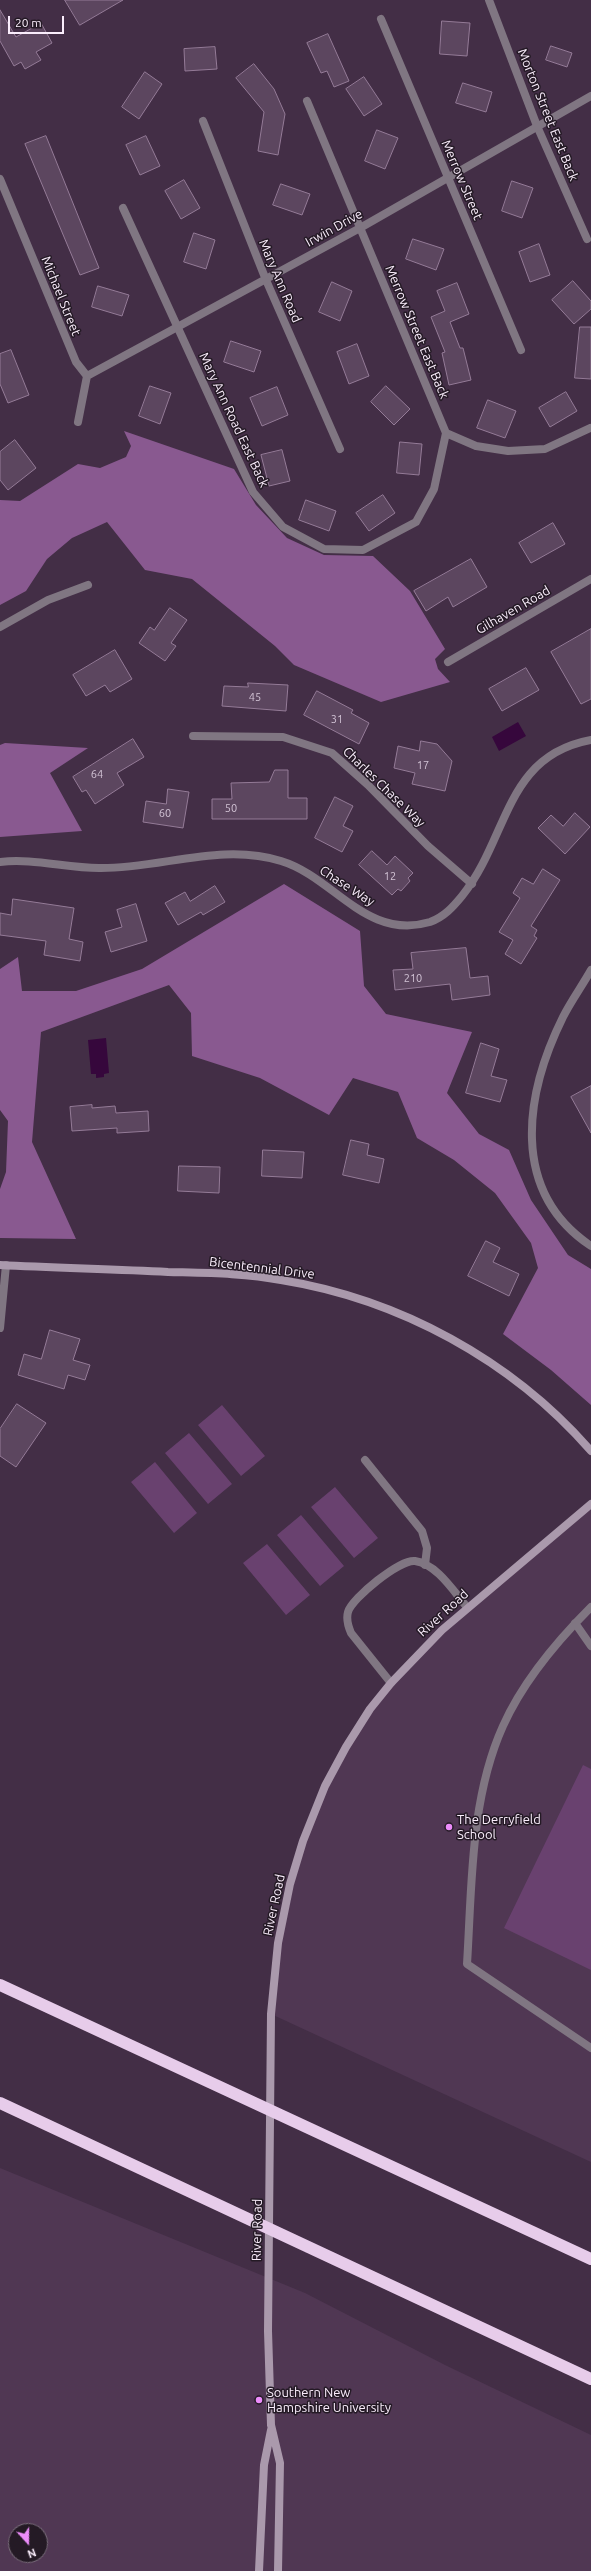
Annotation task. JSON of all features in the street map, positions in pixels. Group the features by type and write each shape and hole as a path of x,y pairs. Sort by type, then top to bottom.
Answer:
{"highway":[{"path":"0,1985 591,2259"},
{"path":"0,2103 591,2379"}],"street":[{"name":"Morton Street East Back","path":"489,0 537,126 587,239"},
{"name":"Merrow Street","path":"381,19 521,350"},
{"name":"Irwin Drive","path":"87,376 360,228 591,96"},
{"name":"Merrow Street East Back","path":"307,101 446,433"},
{"name":"Mary Ann Road","path":"203,121 266,280 340,449"},
{"name":"Michael Street","path":"0,179 76,362 87,376"},
{"name":"Mary Ann Road East Back","path":"123,208 253,492 283,527 324,549 363,550 416,522 434,489 446,433"},
{"path":"78,422 87,376"},
{"path":"446,433 476,446 508,451 545,449 590,428"},
{"name":"Gilhaven Road","path":"448,662 591,579"},
{"path":"0,627 48,600 88,585"},
{"name":"Charles Chase Way","path":"193,736 283,737 332,753 368,785 428,846 472,884"},
{"name":"Chase Way","path":"0,862 25,861 99,868 245,854 283,861 365,913 383,922 406,926 430,922 451,911 472,884 492,850 515,793 526,776 541,762 559,750 591,740"},
{"path":"591,970 563,1016 545,1059 534,1101 531,1144 541,1186 551,1206 565,1223 591,1246"},
{"path":"0,1328 3,1265"},
{"name":"Bicentennial Drive","path":"3,1265 221,1274 279,1279 328,1289 372,1302 465,1347 506,1374 538,1397 570,1427 591,1451"},
{"path":"365,1460 422,1531 427,1548 424,1565"},
{"name":"River Road","path":"278,2571 280,2463 272,2425 268,2331 271,2014 278,1943 290,1884 303,1841 325,1786 346,1747 370,1709 417,1654 467,1607 591,1504"},
{"path":"391,1683 353,1637 347,1623 348,1612 353,1603 394,1569 404,1563 415,1561 435,1571 467,1607"},
{"path":"591,1607 552,1648 524,1687 503,1726 489,1764 477,1828 467,1964 591,2048"},
{"path":"575,1623 591,1646"},
{"name":"River Road","path":"259,2571 264,2465 272,2425"}],"shaded area":[{"path":"124,431 234,469 256,505 287,538 324,555 373,556 410,591 445,649 435,659 438,669 450,682 381,702 294,665 275,646 192,579 145,570 107,522 72,538 47,559 26,591 0,605 0,500 20,501 78,464 100,468 126,457 131,446"},
{"path":"518,722 526,736 499,751 492,737"},
{"path":"5,743 88,748 50,773 82,831 0,837 0,745"},
{"path":"284,884 360,931 364,986 386,1014 472,1032 447,1093 479,1134 509,1150 531,1200 568,1255 591,1269 591,1405 551,1370 503,1334 538,1268 531,1243 495,1193 454,1160 417,1138 398,1092 353,1078 329,1115 260,1078 192,1056 191,1013 169,985 41,1032 32,1142 76,1239 0,1238 0,1189 6,1172 8,1121 0,1110 0,969 18,957 22,991 76,991 142,969"},
{"path":"106,1038 109,1073 104,1074 104,1077 96,1078 96,1074 91,1074 88,1040"},
{"path":"222,1405 265,1456 241,1476 198,1425"},
{"path":"189,1433 232,1484 208,1504 165,1453"},
{"path":"155,1462 197,1513 174,1533 131,1482"},
{"path":"335,1487 378,1538 354,1558 311,1507"},
{"name":"The Derryfield School","path":"591,1504 591,2162 271,2014 274,1977 303,1841 346,1747 417,1653"},
{"path":"301,1515 344,1566 320,1586 277,1535"},
{"path":"267,1544 310,1595 286,1615 243,1563"},
{"path":"583,1765 591,1769 591,1970 504,1928"},
{"name":"Southern New Hampshire University","path":"0,2168 305,2293 445,2365 591,2435 591,2571 0,2571"}],"building":[{"path":"65,0 123,0 80,25"},
{"path":"0,10 16,37 41,23 52,43 36,52 41,60 25,69 21,62 14,66 0,41"},
{"path":"442,21 470,23 467,56 440,54"},
{"path":"328,34 349,81 334,87 327,71 321,73 307,43"},
{"path":"551,46 572,53 567,67 546,60"},
{"path":"215,47 217,69 185,71 184,49"},
{"path":"254,64 274,89 285,114 278,155 258,151 264,112 236,78"},
{"path":"145,72 162,84 139,119 122,107"},
{"path":"364,77 382,104 364,116 346,89"},
{"path":"463,83 492,92 486,112 456,103"},
{"path":"377,130 398,138 385,169 365,161"},
{"path":"46,136 99,268 80,275 25,144"},
{"path":"146,136 160,166 140,175 126,145"},
{"path":"184,180 200,208 181,219 165,191"},
{"path":"512,181 533,188 522,218 502,211"},
{"path":"281,184 310,194 302,215 273,205"},
{"path":"194,233 215,240 206,269 184,262"},
{"path":"413,239 444,249 436,270 406,259"},
{"path":"539,244 550,275 530,282 519,252"},
{"path":"573,281 591,301 591,309 574,324 552,300"},
{"path":"332,282 352,291 340,321 319,312"},
{"path":"457,283 469,314 450,322 460,348 463,348 471,380 449,385 442,353 445,352 431,317 445,311 437,291"},
{"path":"98,286 129,295 122,316 92,307"},
{"path":"580,327 591,327 591,379 575,378"},
{"path":"231,341 261,351 254,372 224,362"},
{"path":"357,344 369,376 349,384 337,352"},
{"path":"11,350 29,395 8,403 0,384 0,354"},
{"path":"150,386 171,393 160,424 139,416"},
{"path":"386,386 410,409 394,425 371,402"},
{"path":"277,387 288,415 262,426 250,398"},
{"path":"566,392 577,411 550,427 539,408"},
{"path":"488,400 516,411 505,438 477,428"},
{"path":"15,440 36,468 8,490 0,480 0,452"},
{"path":"400,442 422,444 419,475 397,473"},
{"path":"282,450 290,481 269,486 261,455"},
{"path":"383,495 395,513 369,531 356,513"},
{"path":"306,500 336,511 329,531 299,520"},
{"path":"553,523 565,544 531,563 519,543"},
{"path":"471,559 487,587 453,607 448,597 426,611 414,591"},
{"path":"170,608 187,620 171,643 176,646 165,661 139,643 150,627 154,630"},
{"path":"591,629 591,699 581,704 551,652"},
{"path":"115,650 132,679 110,692 105,685 86,696 73,675"},
{"path":"526,668 539,690 502,711 489,689"},
{"path":"248,683 288,685 286,711 222,706 224,686 248,687"},
{"path":"317,691 353,710 351,713 369,723 359,744 304,715"},
{"path":"133,739 144,757 117,773 124,785 95,804 86,790 82,792 73,777"},
{"path":"421,741 437,744 452,761 445,791 412,784 415,773 394,768 398,746 419,751"},
{"path":"275,770 288,770 288,798 307,798 307,819 212,819 212,799 232,799 231,783 269,782"},
{"path":"168,789 189,792 183,828 143,822 146,801 166,804"},
{"path":"335,797 353,806 343,826 353,831 342,852 315,838"},
{"path":"575,813 590,827 565,854 538,828 551,815 563,826"},
{"path":"372,851 387,865 395,856 413,873 408,878 410,881 401,891 398,889 392,895 359,865"},
{"path":"543,869 560,880 531,926 537,930 534,936 537,938 521,964 505,954 513,940 499,932 520,898 513,893 522,878 533,884"},
{"path":"215,886 225,902 203,915 201,912 178,925 165,903 185,892 190,901"},
{"path":"13,899 74,908 69,939 83,942 80,961 44,955 46,941 0,935 0,913 11,915"},
{"path":"136,904 147,941 111,952 105,932 122,927 117,910"},
{"path":"466,948 470,978 488,976 490,995 452,1000 450,984 395,990 393,970 413,969 411,953"},
{"path":"481,1043 499,1049 491,1076 507,1080 500,1102 466,1093"},
{"path":"591,1086 591,1133 571,1097"},
{"path":"92,1105 92,1108 115,1106 116,1113 148,1111 149,1131 117,1133 117,1128 72,1131 70,1107"},
{"path":"351,1140 369,1144 367,1155 384,1159 379,1183 343,1175"},
{"path":"263,1150 304,1152 302,1178 262,1176"},
{"path":"179,1166 220,1167 219,1193 178,1191"},
{"path":"486,1241 500,1248 493,1262 519,1274 509,1296 468,1276"},
{"path":"50,1330 80,1339 73,1360 90,1365 85,1380 68,1375 64,1389 18,1375 24,1354 41,1359"},
{"path":"17,1404 46,1423 16,1467 0,1456 0,1429"}],"place":[{"name":"The Derryfield School","path":"449,1827"},
{"name":"Southern New Hampshire University","path":"259,2400"}]}
